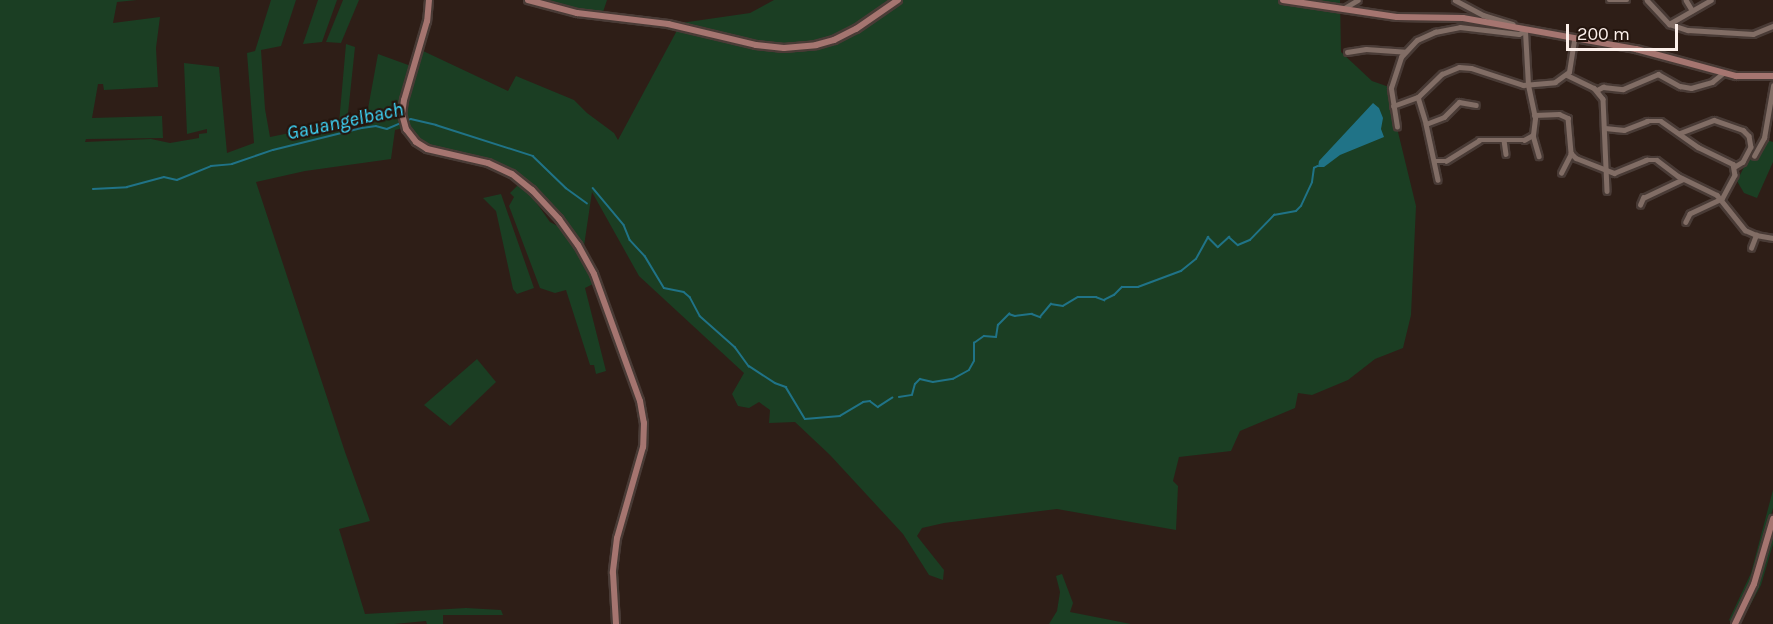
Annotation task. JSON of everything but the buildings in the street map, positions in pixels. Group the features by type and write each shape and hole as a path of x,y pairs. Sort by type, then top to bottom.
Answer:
{"main road":[{"path":"429,0 427,21 404,100 402,114 406,129 418,144 432,151 488,163 512,174 554,213 572,235 590,265 640,401 644,423 643,447 617,538 613,573 616,624"},
{"path":"528,0 576,13 668,24 756,45 784,48 816,45 834,40 856,29 898,0"},
{"path":"1283,0 1397,17 1453,16 1525,31 1636,49 1743,77 1773,76"},
{"path":"1735,624 1754,584 1773,519"}],"street":[{"path":"1343,9 1358,0"},
{"path":"1455,0 1483,15 1520,26 1525,31 1528,85 1534,115 1533,135 1539,156"},
{"path":"1609,0 1627,0"},
{"path":"1647,0 1669,24 1688,30 1737,34 1757,33 1773,26"},
{"path":"1686,0 1692,10"},
{"path":"1669,24 1711,0"},
{"path":"1397,128 1391,88 1405,52 1427,34 1451,28 1471,27 1519,34 1525,31"},
{"path":"1567,75 1574,39"},
{"path":"1347,51 1360,49 1405,52"},
{"path":"1393,106 1418,97 1442,74 1459,67 1528,85 1552,82 1567,75"},
{"path":"1597,90 1604,87 1623,88 1658,74 1680,86 1697,87 1712,82 1723,73"},
{"path":"1567,75 1597,90 1605,105 1607,191"},
{"path":"1754,156 1764,138 1773,86"},
{"path":"1418,97 1438,180"},
{"path":"1426,124 1444,117 1460,102 1476,105"},
{"path":"1534,115 1559,114 1568,118 1571,153 1561,173"},
{"path":"1605,128 1624,130 1656,120 1668,124 1698,147 1735,166"},
{"path":"1680,133 1714,120 1743,130 1750,139 1751,147 1743,162 1735,166"},
{"path":"1435,161 1446,162 1464,147 1479,140 1524,141 1533,135"},
{"path":"1504,140 1506,154"},
{"path":"1571,153 1576,158 1616,172 1646,160 1655,159 1683,179 1722,199 1739,225 1756,235 1773,238"},
{"path":"1686,222 1690,214 1722,199 1734,178 1735,166"},
{"path":"1640,205 1643,198 1683,179"},
{"path":"1751,248 1756,235"}],"green space":[{"path":"0,0 137,0 117,2 113,23 160,17 156,48 158,87 104,90 103,84 98,84 92,118 162,116 163,138 86,139 85,142 151,139 170,143 199,138 199,134 207,133 207,129 187,134 184,63 219,67 227,153 254,143 247,53 255,51 271,0 296,0 281,46 261,50 265,109 270,137 339,123 346,44 355,47 347,123 353,131 365,125 378,54 411,66 402,94 400,112 403,128 395,130 391,159 305,171 256,182 370,521 339,529 365,614 466,608 501,610 503,615 443,615 443,624 427,624 426,621 394,624 0,624"},
{"path":"318,0 337,0 322,42 303,44"},
{"path":"343,0 359,0 341,43 326,42"},
{"path":"535,0 607,0 602,15 569,10"},
{"path":"774,0 1340,0 1341,52 1372,81 1392,88 1398,132 1416,206 1411,315 1403,348 1375,359 1348,380 1312,395 1298,393 1295,408 1240,431 1231,451 1179,457 1173,481 1178,486 1176,530 1057,509 944,523 922,528 917,536 944,570 943,580 929,575 903,534 830,455 795,422 769,423 770,410 759,402 749,408 738,406 732,394 744,373 639,276 592,192 584,246 581,246 518,175 426,145 416,138 407,124 405,104 421,50 508,91 516,76 574,100 614,133 618,140 681,23 750,13"},
{"path":"1764,139 1773,142 1773,162 1757,198 1744,193 1737,181 1749,157 1758,156"},
{"path":"519,184 528,191 550,222 565,230 590,269 595,283 585,288 606,371 596,374 594,365 590,365 566,290 555,293 540,288 509,206 514,197 510,193"},
{"path":"501,194 534,288 517,294 513,289 496,211 483,198"},
{"path":"477,359 496,382 450,426 424,405"},
{"path":"1773,490 1773,508 1752,580 1732,623 1729,620 1751,573"},
{"path":"1773,528 1773,544 1761,585 1740,624 1737,624"},
{"path":"1062,574 1073,603 1070,612 1131,624 1049,624 1057,611 1060,592 1056,576"}],"water":[{"path":"1373,103 1379,108 1383,118 1381,129 1384,137 1340,155 1324,167 1318,167 1319,161"}],"waterway":[{"name":"Gauangelbach","path":"406,121 411,119 436,125 533,156 566,188 587,203"},
{"name":"Gauangelbach","path":"93,189 127,187 164,177 177,180 211,166 232,164 273,150 362,128 376,126 387,129 401,123"},
{"name":"Gauangelbach","path":"899,397 912,395 915,384 920,379 933,382 953,379 969,370 974,361 974,343 984,336 996,337 998,325 1009,314 1015,316 1032,314 1040,317 1051,304 1063,306 1078,297 1096,297 1104,300 1114,295 1122,287 1138,287 1181,271 1196,259 1208,237 1218,247 1229,237 1238,245 1250,240 1274,215 1296,211 1301,206 1312,182 1314,168 1318,166"},
{"name":"Gauangelbach","path":"593,188 624,225 630,240 645,256 664,288 684,292 690,297 700,316 735,347 749,366 775,383 786,387 805,419 840,416 863,402 870,401 878,407 892,398"}]}
